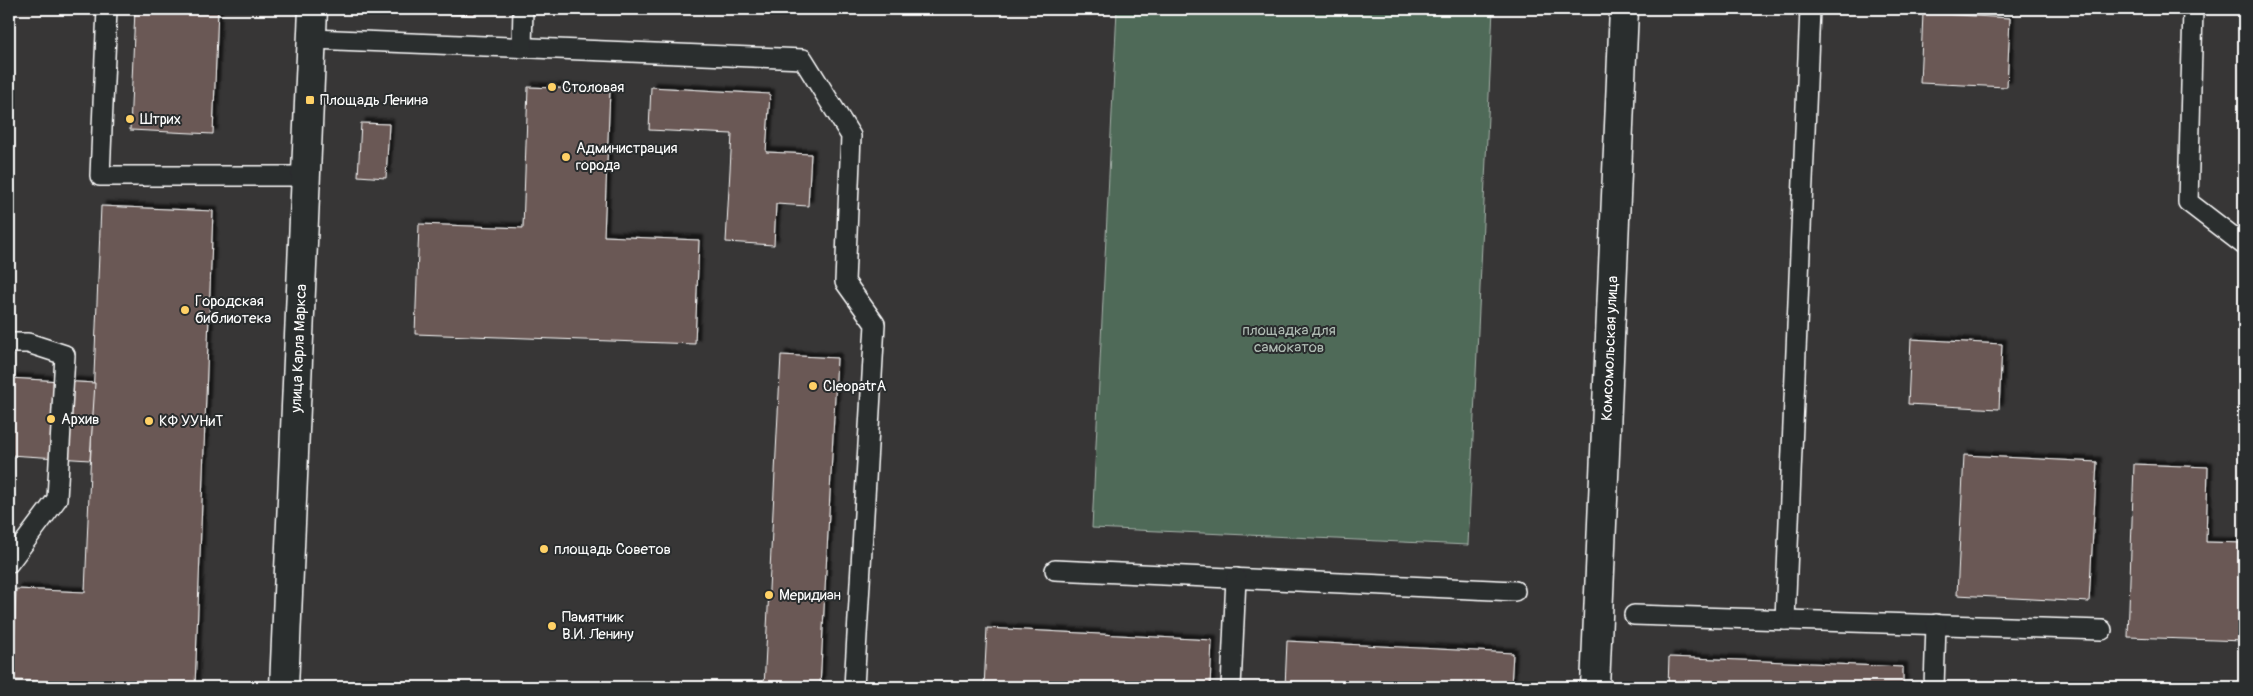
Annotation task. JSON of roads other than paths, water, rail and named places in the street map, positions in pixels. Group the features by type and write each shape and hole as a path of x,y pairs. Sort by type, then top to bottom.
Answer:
{"main road":[{"name":"улица Карла Маркса","path":"284,687 313,9"},
{"name":"Комсомольская улица","path":"1595,687 1624,9"}],"lane":[{"path":"107,9 100,176 307,176"},
{"path":"522,48 523,9"},
{"path":"1785,620 1810,9"},
{"path":"2192,9 2188,202 2244,246"},
{"path":"312,39 803,59 851,136 845,282 874,324 854,687"},
{"path":"9,343 28,343 65,356 57,499 9,563"},
{"path":"1055,570 1515,591"},
{"path":"1232,687 1236,578"},
{"path":"1634,615 2102,630"},
{"path":"1934,687 1936,624"}],"place":[{"name":"Столовая","path":"552,87"},
{"name":"Площадь Ленина","path":"310,100"},
{"name":"Штрих","path":"130,119"},
{"name":"Администрация города","path":"566,157"},
{"name":"Городская библиотека","path":"185,310"},
{"name":"CleopatrA","path":"813,386"},
{"name":"Архив","path":"51,419"},
{"name":"КФ УУНиТ","path":"149,421"},
{"name":"площадь Советов","path":"544,549"},
{"name":"Меридиан","path":"769,595"},
{"name":"Памятник В.И. Ленину","path":"552,626"}],"park label":[{"name":"площадка для самокатов","path":"1289,338"}]}
